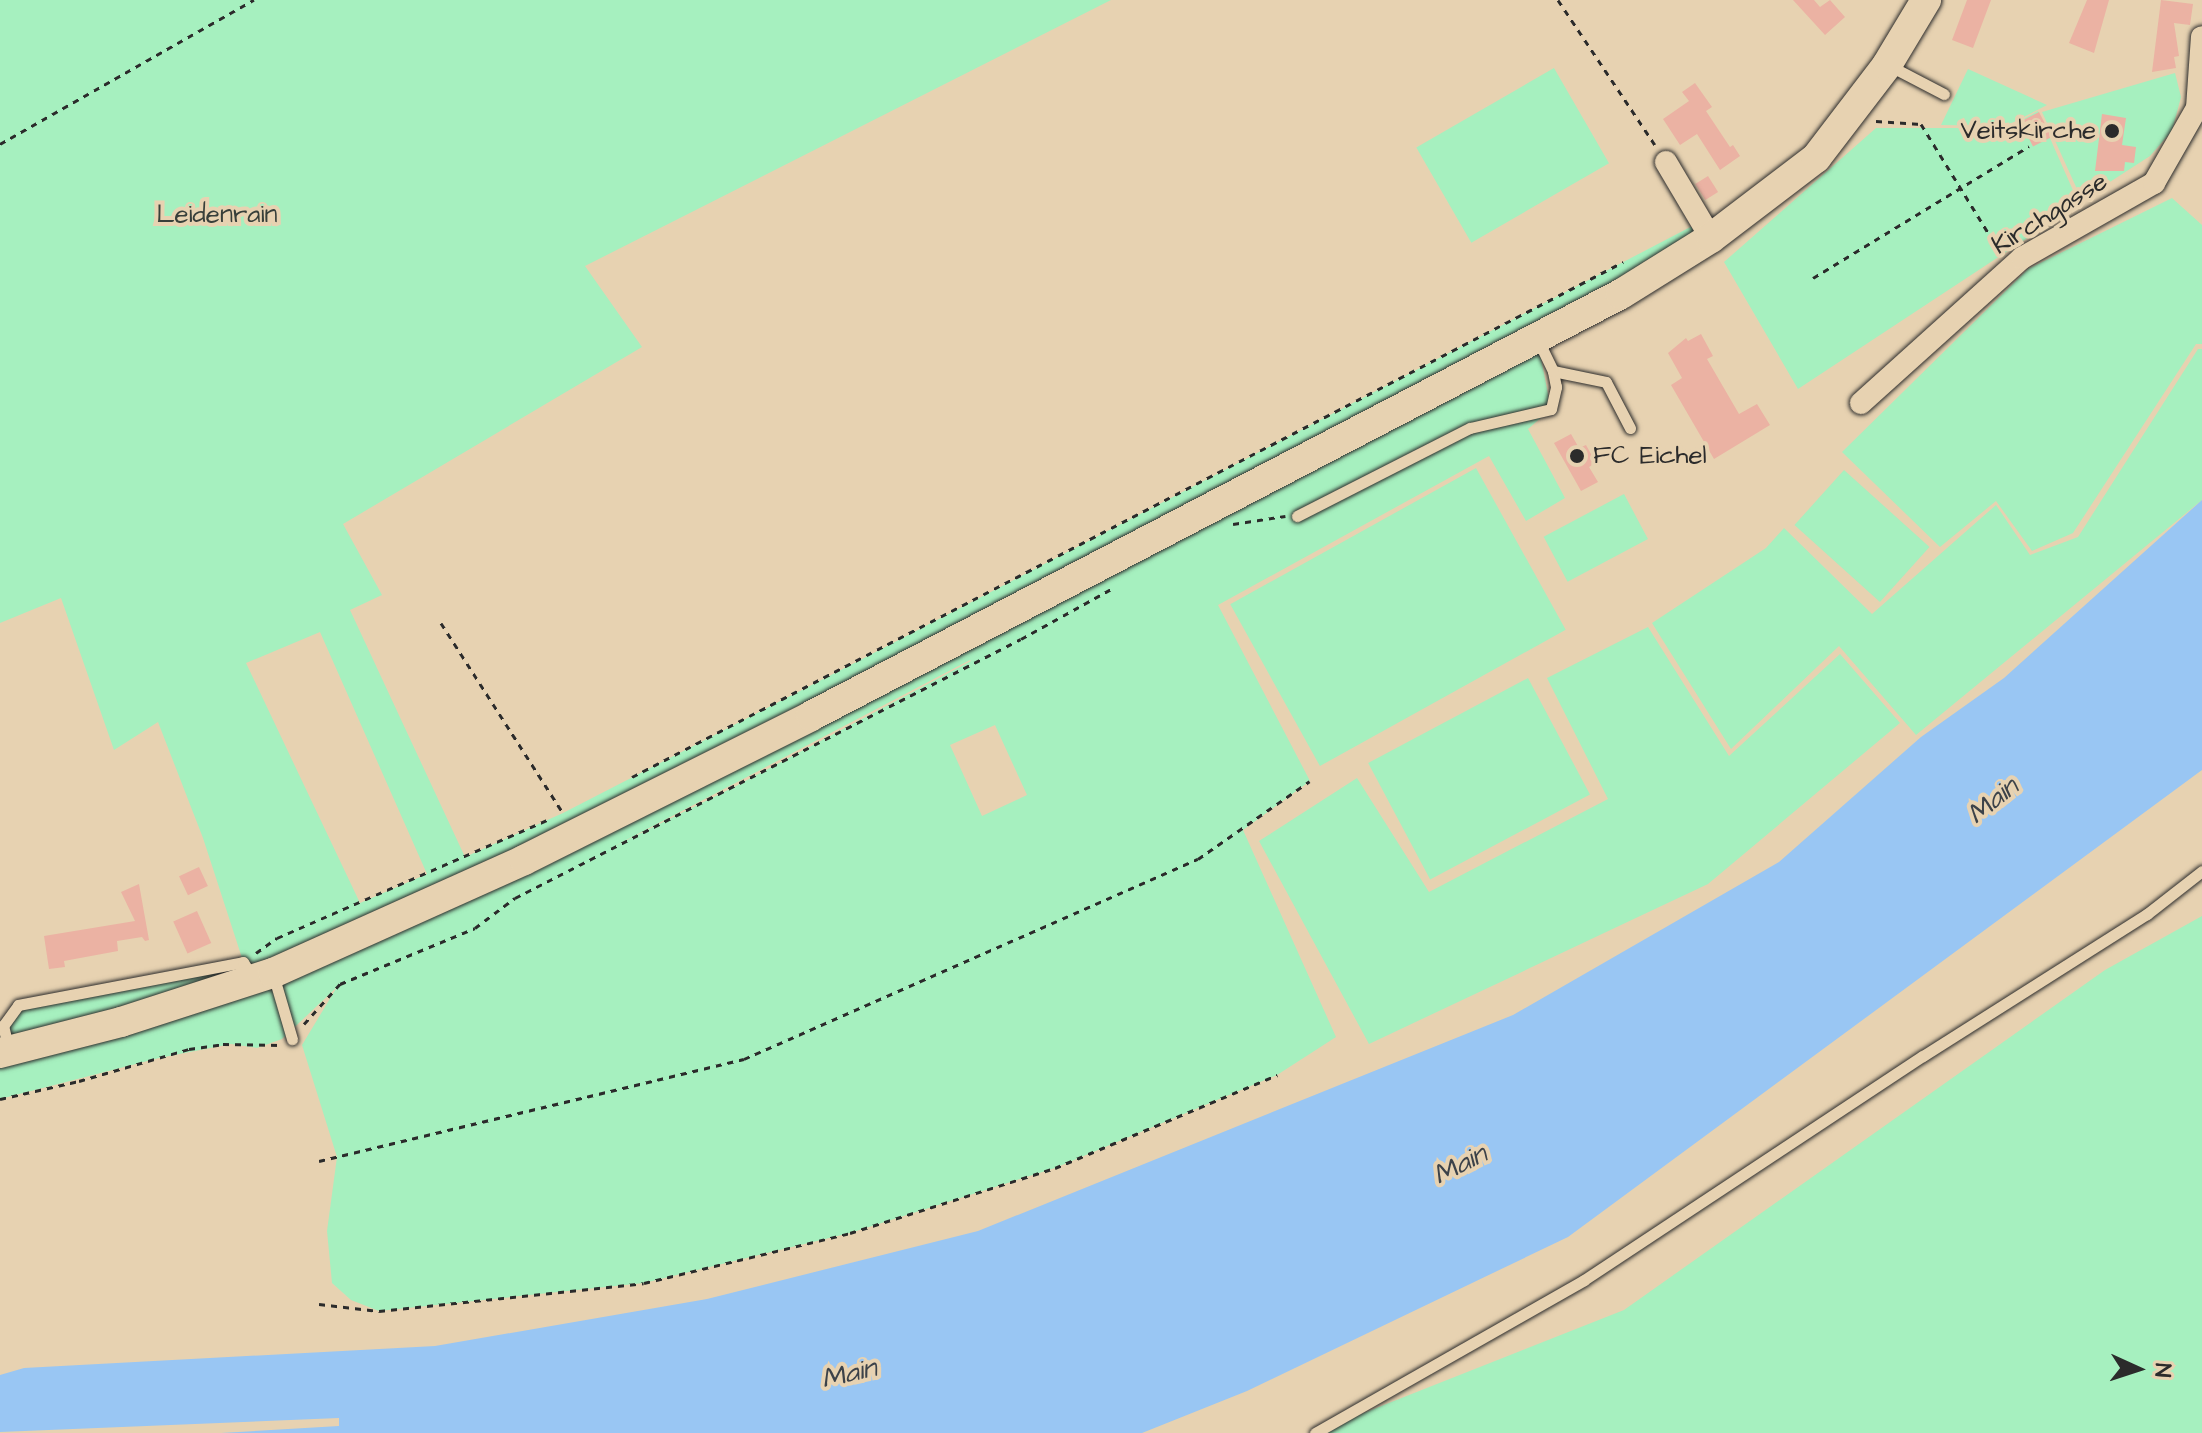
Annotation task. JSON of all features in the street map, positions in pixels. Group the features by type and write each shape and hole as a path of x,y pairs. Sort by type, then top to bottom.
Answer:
{"main road":[{"path":"4,1052 121,1022 257,972 524,860 784,730 1633,287 1711,238 1816,158 1887,65 1926,0"}],"street":[{"name":"Kirchgasse","path":"1861,403 2022,258 2154,183 2197,108 2202,37"},
{"path":"1666,162 1711,238"}],"lane":[{"path":"1887,65 1944,94"},
{"path":"1297,516 1470,428 1546,412 1555,400 1553,371 1537,338"},
{"path":"1553,371 1606,382 1630,428"},
{"path":"1315,1433 1584,1280 1923,1056 2147,914 2202,871"},
{"path":"4,1052 3,1026 18,1005 257,972 292,1039"}],"path":[{"path":"0,144 254,0"},
{"path":"1558,0 1666,162"},
{"path":"1848,119 1921,124 2010,268"},
{"path":"1813,278 2029,146"},
{"path":"631,777 1631,258"},
{"path":"441,623 563,813"},
{"path":"319,1161 744,1059 1198,859 1310,781"},
{"path":"257,972 277,938 549,819"},
{"path":"319,1304 379,1311 644,1283 850,1233 1055,1168 1277,1075"}],"green space":[{"name":"Leidenrain","path":"0,0 1111,0 585,266 642,347 343,524 382,595 350,610 465,857 563,813 1700,222 1711,238 1537,338 1551,409 1528,429 1565,498 1526,521 1489,456 1218,605 1310,781 1243,830 1336,1037 1277,1075 1055,1168 850,1233 644,1283 379,1311 351,1300 332,1283 327,1231 337,1157 302,1045 337,987 282,1039 257,1048 231,1044 159,1058 0,1099 0,1026 18,1005 243,961 203,838 158,722 114,750 61,598 0,623","holes":["320,632 427,874 360,903 246,663","970,660 736,786 611,848","995,725 1027,795 982,816 950,745"]},
{"path":"1554,68 1609,163 1471,243 1416,148"},
{"path":"1968,69 2047,105 2006,126 1941,125"},
{"path":"2175,73 2181,97 2172,131 2150,156 2082,200 2042,112"},
{"path":"2038,111 2079,204 1798,389 1724,262 1876,128 2007,128"},
{"path":"2172,198 2202,225 2202,344 2196,344 2073,533 2032,551 1996,501 1940,547 1842,452 2028,269"},
{"path":"2198,349 2202,349 2202,500 1916,735 1839,646 1731,749 1652,623 1766,548 1784,528 1872,614 1996,505 2030,555 2078,537"},
{"path":"1476,468 1566,630 1320,766 1230,604"},
{"path":"1844,470 1929,547 1880,602 1794,525"},
{"path":"1624,494 1648,539 1568,582 1544,537"},
{"path":"1648,627 1729,756 1840,654 1900,723 1708,884 1369,1044 1259,841 1357,778 1429,892 1608,799 1547,678"},
{"path":"1528,678 1590,795 1430,880 1368,763"},
{"path":"2202,916 2202,1433 1313,1433 1624,1310 2105,970"}],"water":[{"name":"Main","path":"2202,500 2202,770 1568,1237 1247,1391 1142,1433 221,1433 339,1426 339,1418 0,1432 0,1375 24,1368 435,1346 707,1299 978,1231 1513,1015 1779,862 1921,737 2004,678"}],"building":[{"path":"1793,0 1814,0 1820,7 1830,0 1845,17 1825,35"},
{"path":"1967,0 1991,0 1973,48 1952,40"},
{"path":"2087,0 2109,0 2094,53 2069,43"},
{"path":"2161,0 2193,4 2190,25 2174,23 2179,56 2174,57 2176,68 2152,72"},
{"path":"1695,83 1712,107 1706,111 1730,147 1733,145 1740,156 1720,170 1697,134 1680,145 1663,119 1689,101 1682,92"},
{"path":"2039,112 2052,137 2033,146 2020,122"},
{"name":"Veitskirche","path":"2102,114 2126,118 2122,145 2136,147 2134,163 2125,162 2124,171 2095,171"},
{"path":"1708,176 1718,192 1705,200 1695,184"},
{"path":"1701,334 1713,356 1707,359 1739,414 1757,404 1770,425 1714,459 1671,385 1682,378 1668,353 1686,338 1688,341"},
{"name":"FC Eichel","path":"1571,434 1579,448 1586,445 1596,463 1589,467 1598,482 1581,491 1554,443"},
{"path":"199,867 208,886 188,895 179,876"},
{"path":"139,884 149,940 145,941 142,937 117,941 118,951 64,961 65,967 49,969 44,936 135,921 121,892"},
{"path":"197,911 211,943 187,954 173,922"}],"place":[{"name":"Veitskirche","path":"2112,131"},
{"name":"FC Eichel","path":"1577,456"}]}
